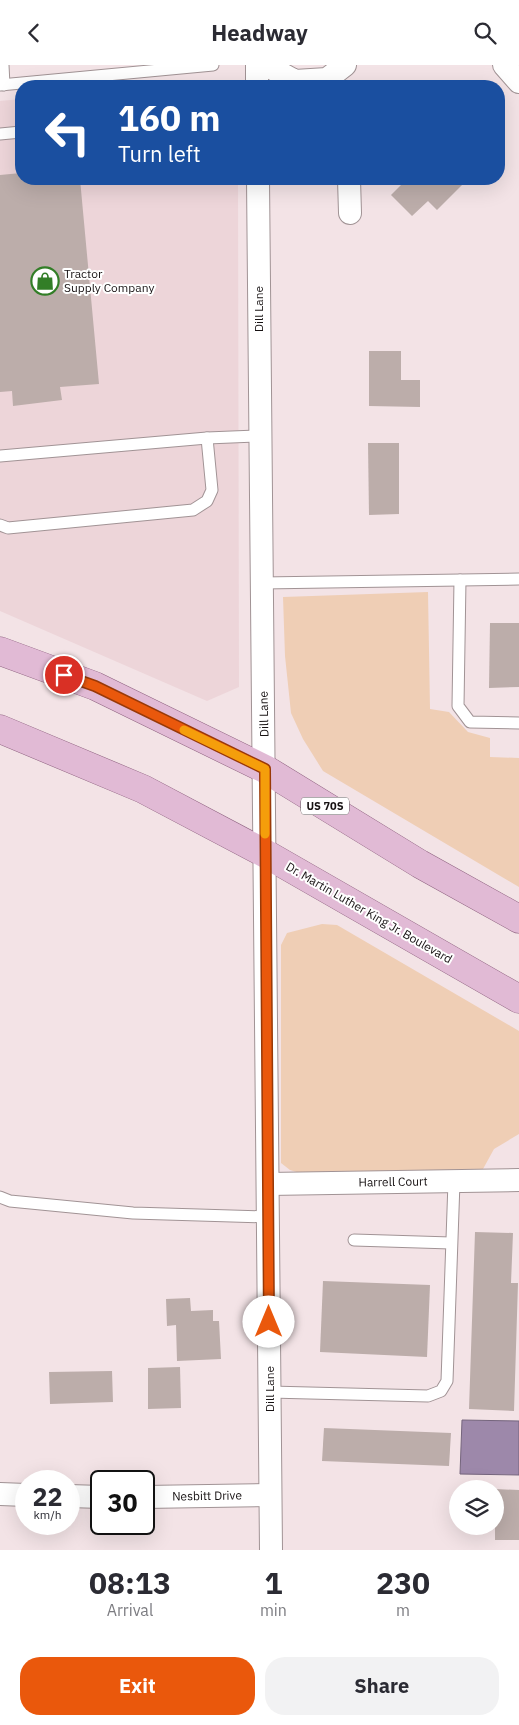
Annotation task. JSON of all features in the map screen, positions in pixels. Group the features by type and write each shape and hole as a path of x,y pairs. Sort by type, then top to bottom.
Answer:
{"main road":[{"name":"US 70S","path":"0,651 95,686 265,769 420,864 519,919"},
{"name":"Dr. Martin Luther King Jr. Boulevard","path":"0,729 143,789 266,854 519,999"}],"street":[{"path":"257,65 257,80"},
{"path":"266,65 293,80"},
{"path":"311,80 327,79 346,65"},
{"path":"346,65 347,80"},
{"path":"504,65 519,82"},
{"name":"Dill Lane","path":"258,185 266,854 271,1550"},
{"path":"349,185 350,213"},
{"name":"Harrell Court","path":"268,1183 519,1180"},
{"path":"0,1494 15,1495"},
{"name":"Nesbitt Drive","path":"155,1497 270,1495"}],"lane":[{"path":"3,65 2,85 15,85"},
{"path":"132,80 212,65"},
{"path":"0,134 15,132"},
{"path":"0,456 208,438 260,436"},
{"path":"0,525 8,528 193,510 207,501 212,490 208,438"},
{"path":"262,583 519,579"},
{"path":"460,580 458,706 470,722 519,723"},
{"path":"270,1392 428,1396 440,1391 447,1381 454,1182"},
{"path":"0,1197 10,1201 133,1213 268,1217"},
{"path":"354,1240 452,1243"}],"shaded area":[{"path":"15,100 15,185 238,185 239,687 207,701 0,611 0,101"},
{"path":"428,592 430,709 449,712 468,732 490,738 490,757 519,758 519,887 323,771 303,739 291,713 285,656 283,597"},
{"path":"322,924 337,925 519,1031 519,1134 494,1149 483,1169 303,1174 290,1170 281,1163 281,945 287,933"},
{"path":"462,1420 519,1421 519,1475 460,1474"}],"building":[{"name":"Tractor Supply Company","path":"15,174 15,185 81,185 99,384 60,387 62,400 13,406 12,391 0,392 0,175"},
{"path":"401,185 462,185 437,210 428,201 412,216 391,195"},
{"path":"369,351 401,351 401,380 420,380 420,407 369,406"},
{"path":"368,443 399,443 399,514 369,515"},
{"path":"490,623 519,623 519,687 489,688"},
{"path":"475,1232 513,1233 511,1283 518,1283 514,1411 469,1409"},
{"path":"323,1281 430,1285 427,1357 320,1352"},
{"path":"190,1298 191,1311 213,1310 213,1321 219,1321 221,1359 177,1361 176,1325 167,1326 166,1299"},
{"path":"180,1367 181,1408 148,1409 148,1368"},
{"path":"112,1371 113,1402 50,1404 49,1372"},
{"path":"324,1428 451,1433 449,1466 322,1461"},
{"path":"504,1489 519,1490 519,1540 495,1540 495,1535 504,1535"}],"slow traffic":[{"path":"184,730 265,769 265,834"}],"place":[{"name":"Tractor Supply Company","path":"45,281"}],"route":[{"path":"64,675 95,686 265,769 269,1322"}]}
